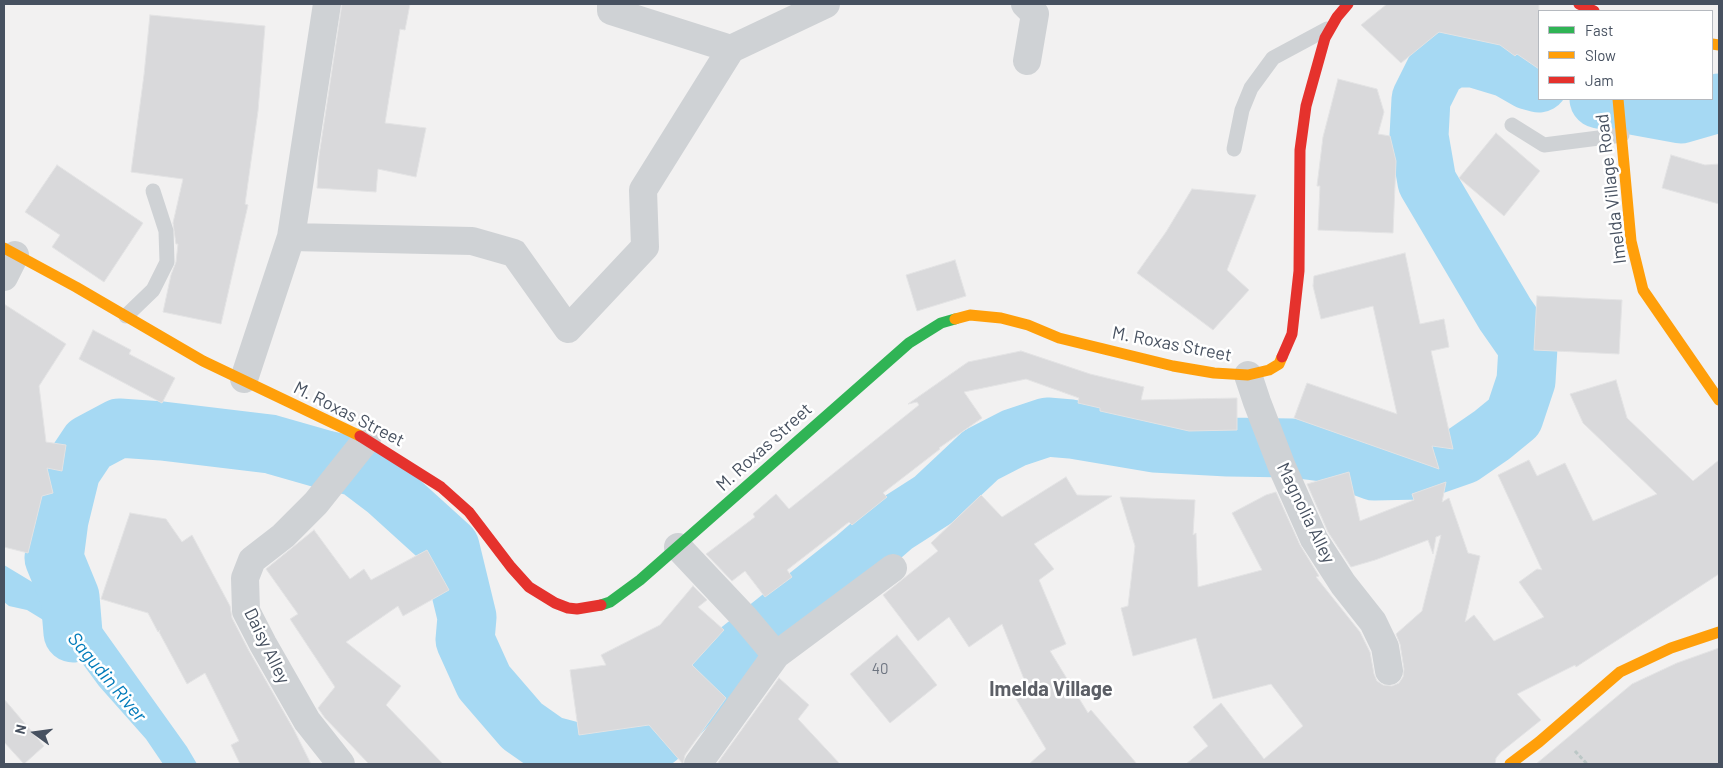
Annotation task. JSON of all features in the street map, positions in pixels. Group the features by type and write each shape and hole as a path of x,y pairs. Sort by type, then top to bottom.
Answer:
{"main road":[{"name":"M. Roxas Street","path":"8,260 76,286 203,360 244,380 361,448 441,487 469,512 529,587 554,603 568,608 593,607 610,602 640,580 902,350 941,323 970,315 1001,318 1028,325 1058,338 1173,366 1214,373 1248,375 1270,370 1280,364 1292,334 1299,270 1300,150 1306,106 1325,38 1348,4"},
{"path":"1579,4 1592,10"},
{"name":"Imelda Village Road","path":"1618,100 1631,241 1643,290 1719,400"},
{"path":"1510,764 1539,742 1620,672 1671,648 1719,632"}],"street":[{"path":"244,380 291,237 326,4"},
{"path":"611,4 611,11 731,49"},
{"path":"291,237 472,242 514,253 568,329 645,247 643,190 731,49 826,4"},
{"path":"1025,4 1034,14 1027,61"},
{"name":"Magnolia Alley","path":"1248,375 1282,467 1314,539 1343,584 1372,622 1385,647 1389,671"},
{"name":"Daisy Alley","path":"341,764 307,720 262,644 246,611 245,578 252,560 283,536 316,503 361,448"},
{"path":"678,546 771,649"},
{"path":"698,764 771,649 892,568"}],"lane":[{"path":"1234,149 1242,110 1251,88 1273,58 1331,28"},
{"path":"1512,125 1544,144 1622,135"},
{"path":"126,316 153,290 167,262 166,231 153,191"}],"water":[{"name":"Sagudin River","path":"4,565 97,621 187,747 197,764 163,764 146,739 99,686 74,652 45,621 27,610 9,606 4,602"}],"building":[{"path":"342,4 410,4 405,30 400,29 385,123 426,128 416,177 378,169 376,192 317,188 319,156"},
{"path":"1387,4 1539,4 1538,68 1517,54 1515,56 1500,45 1439,32 1401,63 1361,25"},
{"path":"150,15 265,26 258,111 245,204 248,205 221,324 163,312 171,275 176,262 178,244 176,244 173,223 183,179 131,172"},
{"path":"1338,79 1377,89 1384,112 1378,134 1390,136 1396,161 1393,233 1318,230 1320,186 1317,186 1323,137"},
{"path":"1496,133 1540,171 1504,216 1459,178"},
{"path":"1671,155 1705,165 1719,164 1719,204 1662,188"},
{"path":"57,165 143,223 104,282 52,247 60,235 25,212"},
{"path":"1192,189 1256,195 1227,270 1249,290 1213,330 1137,273 1166,232"},
{"path":"1405,253 1420,324 1444,319 1449,347 1431,351 1453,449 1432,446 1439,469 1294,418 1307,383 1397,414 1373,306 1321,319 1313,286 1314,276"},
{"path":"955,260 966,296 917,311 906,275"},
{"path":"1537,296 1622,300 1619,354 1534,350"},
{"path":"4,304 66,344 39,386 46,442 66,445 62,471 47,468 53,493 42,496 28,553 4,547"},
{"path":"93,330 131,350 129,354 175,378 162,403 79,359"},
{"path":"1021,351 1090,374 1144,387 1141,400 1237,398 1237,430 1189,431 1100,411 1100,408 1078,403 1079,398 1026,379 964,392 982,418 939,448 883,493 887,497 852,525 849,522 787,570 792,577 765,597 745,571 732,581 706,554 755,517 753,514 776,494 789,509 919,405 917,402 908,404 968,362"},
{"path":"1616,380 1627,418 1693,481 1719,460 1719,574 1576,667 1575,665 1517,694 1541,720 1501,752 1496,758 1495,764 1186,764 1208,746 1193,727 1221,703 1264,759 1303,726 1271,684 1213,699 1196,638 1133,656 1121,608 1128,606 1135,546 1120,497 1195,500 1193,535 1196,533 1198,587 1262,570 1232,513 1266,495 1276,492 1300,545 1319,576 1316,577 1360,632 1370,652 1377,681 1383,685 1392,686 1399,683 1403,677 1404,669 1400,644 1396,634 1422,611 1441,535 1436,537 1433,554 1428,540 1351,567 1328,532 1307,484 1349,472 1360,521 1414,500 1412,494 1446,482 1442,502 1449,498 1468,553 1480,556 1465,622 1474,615 1494,641 1544,617 1519,582 1537,569 1542,570 1498,475 1529,460 1537,476 1565,463 1593,521 1657,494 1583,423 1570,394"},
{"path":"1066,477 1077,495 1112,496 1034,544 1054,569 1039,580 1066,644 1050,651 1088,713 1091,710 1137,764 1029,764 1046,749 1015,697 1028,689 1002,624 969,647 949,617 918,641 883,595 938,551 931,543 981,495 1002,517"},
{"path":"130,513 166,519 182,542 192,535 230,606 232,618 249,651 311,764 240,764 231,745 239,741 205,673 187,684 159,632 160,630 158,632 148,613 101,599"},
{"path":"314,530 350,579 364,569 371,580 427,550 449,590 403,616 398,606 346,642 401,686 386,705 443,764 369,764 325,718 318,708 335,687 290,619 298,614 266,569"},
{"path":"693,586 707,600 698,607 724,630 692,665 726,698 685,755 683,764 649,725 579,735 570,670 606,665 601,655 660,625"},
{"path":"897,635 937,685 890,723 850,674"},
{"path":"1719,648 1719,764 1536,764 1632,684 1677,663"},
{"path":"779,678 809,705 798,719 840,764 717,764"},
{"path":"4,699 44,746 24,764 4,742"}],"waterway":[{"name":"Sagudin River","path":"73,633 70,597 54,558 59,520 71,471 89,444 119,428 162,431 270,444 357,467 386,489 450,547 467,617 465,640 484,682 522,726 549,745 583,754 616,753 657,738 730,658 856,558 894,525 933,500 981,455 1014,438 1047,427 1071,429 1154,443 1292,448 1323,452 1374,471 1420,470 1463,455 1514,417 1526,381 1528,347 1505,314 1427,182 1419,136 1421,99 1436,69 1453,58 1474,58 1507,68 1528,80 1538,83"},
{"path":"1604,100 1681,114 1719,103"}],"traffic: fast":[{"path":"601,605 610,602 640,580 909,343 941,323 955,319"}],"traffic: slow":[{"path":"1713,44 1719,45"},
{"path":"1618,100 1631,241 1643,290 1719,400"},
{"path":"4,248 76,287 203,361 360,436"},
{"path":"955,319 970,315 1001,318 1028,325 1059,338 1173,366 1214,373 1248,375 1269,370 1279,364 1282,357"},
{"path":"1510,764 1539,742 1620,672 1671,648 1719,632"}],"traffic: jam":[{"path":"1282,357 1292,334 1299,271 1300,150 1306,106 1325,38 1337,17 1348,4"},
{"path":"1579,4 1592,10"},
{"path":"360,436 441,487 469,512 511,567 529,587 555,603 568,608 577,609 601,605"}],"district":[{"name":"Imelda Village","path":"1051,689"}]}
